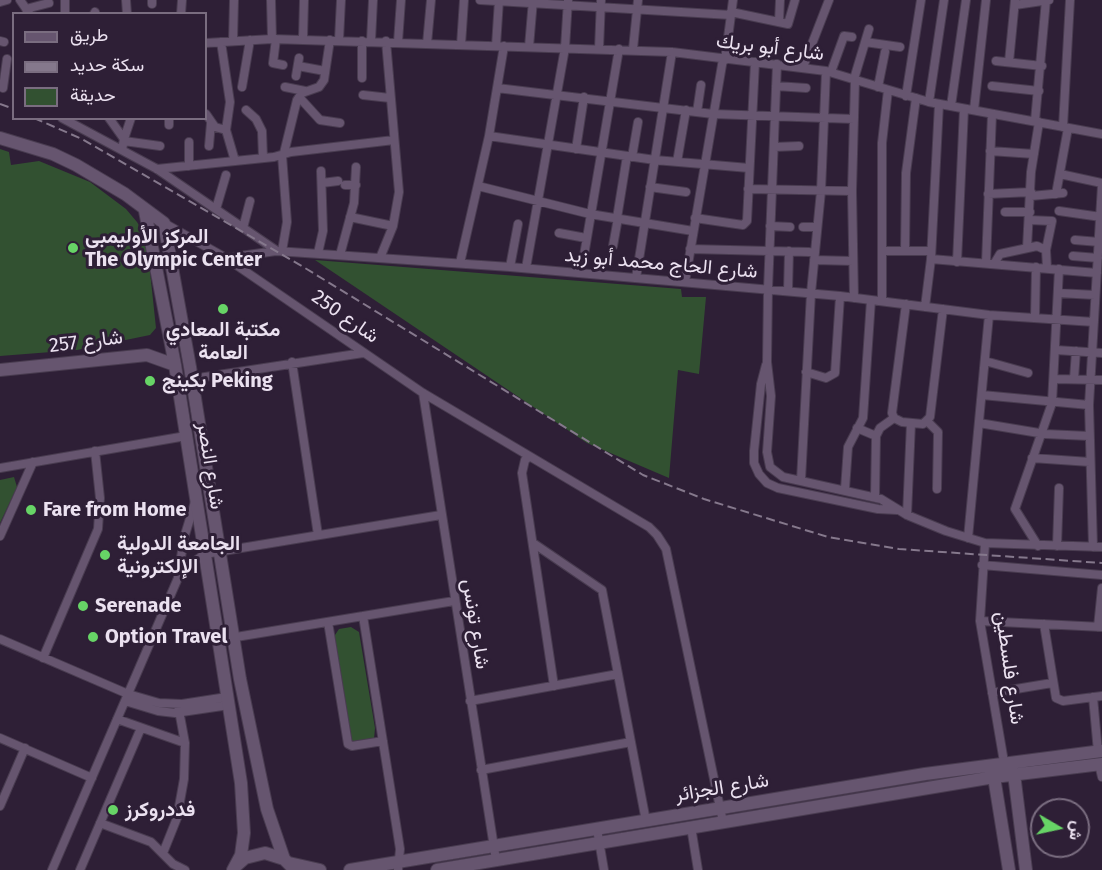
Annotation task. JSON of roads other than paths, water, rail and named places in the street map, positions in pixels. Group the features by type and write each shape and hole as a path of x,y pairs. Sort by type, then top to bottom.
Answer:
{"street":[{"path":"0,2 7,0"},
{"path":"234,0 234,41"},
{"path":"271,0 273,63 283,65"},
{"path":"303,39 304,0"},
{"path":"67,120 124,144 243,228 280,251 287,222 283,154 302,94 323,83 341,0"},
{"path":"362,78 373,0"},
{"path":"398,42 401,0"},
{"path":"427,44 431,0"},
{"path":"461,45 464,0"},
{"path":"480,0 637,4 789,23 795,0"},
{"path":"685,282 733,0"},
{"path":"779,22 780,0"},
{"path":"803,67 829,0"},
{"path":"906,96 921,0"},
{"path":"929,102 944,0"},
{"path":"951,106 966,0"},
{"path":"974,110 986,0"},
{"path":"1009,62 1015,2 1048,0 1027,248"},
{"path":"988,194 1060,194 1060,174 1066,128 1071,0"},
{"path":"460,263 489,136 497,88 500,46 499,1"},
{"path":"529,47 533,2"},
{"path":"526,268 565,48 568,2"},
{"path":"24,8 49,3"},
{"path":"599,49 601,3"},
{"path":"633,49 637,4"},
{"path":"854,298 852,191 854,80 869,28"},
{"path":"801,480 811,293 821,191 828,72 844,36 852,38"},
{"name":"شارع أبو بريك","path":"207,43 303,39 672,52 724,60 803,67 828,72 929,102 1102,134"},
{"path":"242,87 250,40"},
{"path":"380,258 393,226 399,192 386,41"},
{"path":"221,42 230,102 226,130 236,161"},
{"path":"865,42 900,47"},
{"path":"581,273 619,49"},
{"path":"636,278 672,52"},
{"path":"878,87 885,52"},
{"path":"1,88 7,59"},
{"path":"996,61 1042,66"},
{"path":"296,76 299,62 325,71"},
{"path":"695,218 746,224 755,62"},
{"path":"777,64 767,362 771,396 767,460 775,473 874,497 907,515 985,543 1097,547 1090,462 1089,380 1102,184 1060,174"},
{"path":"697,112 701,85"},
{"path":"776,86 806,88"},
{"path":"992,86 1039,91"},
{"path":"285,87 302,94 315,117 325,122 340,123"},
{"path":"497,88 713,114 854,119"},
{"path":"882,301 882,143 888,90"},
{"path":"363,95 390,98"},
{"path":"576,149 584,98"},
{"path":"905,251 906,173 916,98"},
{"path":"925,307 931,255 939,104"},
{"path":"957,262 964,109"},
{"path":"246,110 256,119 262,131 265,145 263,158"},
{"path":"677,162 686,110"},
{"path":"990,264 988,194 992,114"},
{"path":"207,116 211,123 209,146"},
{"path":"111,120 124,144"},
{"path":"124,144 130,120"},
{"path":"613,246 638,122"},
{"path":"211,123 226,130"},
{"path":"489,136 655,160 749,168"},
{"name":"شارع 250","path":"0,138 53,154 125,194 164,223 226,258 423,393 649,527 662,540 720,808"},
{"path":"157,169 263,158 394,140"},
{"path":"189,142 189,166"},
{"path":"124,144 159,146"},
{"path":"774,147 799,146"},
{"path":"990,151 1034,154"},
{"path":"340,255 356,184 356,167"},
{"path":"318,254 323,231 321,171"},
{"path":"216,209 226,175"},
{"path":"322,183 356,184"},
{"path":"478,186 590,214 693,231"},
{"path":"650,187 686,192"},
{"path":"748,189 852,191"},
{"path":"243,228 250,201"},
{"name":"شارع النصر","path":"146,211 175,365 244,810 241,855 233,870"},
{"path":"1005,212 1057,218 1101,217"},
{"path":"1047,268 1046,250 1057,218"},
{"path":"347,219 393,226"},
{"name":"شارع النصر","path":"164,223 192,378 219,552 267,809 289,864"},
{"path":"510,267 518,224"},
{"path":"770,226 790,227"},
{"path":"803,227 817,227"},
{"path":"559,233 586,238"},
{"path":"1075,240 1099,242"},
{"path":"990,264 1000,254 1037,246 1046,250"},
{"path":"690,249 809,252"},
{"name":"شارع الحاج محمد أبو زيد","path":"226,258 280,251 460,263 811,293 989,315 1094,322"},
{"path":"788,291 789,251"},
{"path":"882,251 905,251 957,262 1097,273"},
{"path":"1073,256 1098,258"},
{"path":"814,260 853,261"},
{"path":"1035,318 1036,267"},
{"path":"1038,546 1015,509 1052,403 1059,269"},
{"path":"1058,293 1095,295"},
{"path":"806,372 826,378 835,373 840,296"},
{"path":"845,489 848,447 863,418 871,300"},
{"path":"874,497 876,436 880,428 894,418 906,304"},
{"path":"927,421 931,412 943,309"},
{"path":"968,538 989,315"},
{"path":"1056,350 1102,353"},
{"path":"1074,379 1076,351"},
{"path":"192,378 363,353"},
{"name":"شارع 257","path":"0,370 147,355 175,365"},
{"path":"985,361 1028,373"},
{"path":"292,362 318,536"},
{"path":"767,362 761,384 754,451 754,463 759,474 767,483 778,488 878,509 897,510"},
{"path":"1054,379 1102,380"},
{"name":"شارع تونس","path":"423,393 496,860"},
{"path":"982,395 1089,405"},
{"path":"894,418 911,423 927,421"},
{"path":"927,421 938,432 937,489"},
{"path":"907,515 911,423"},
{"path":"979,423 1040,433 1089,436"},
{"path":"857,428 876,436"},
{"path":"0,468 186,436"},
{"path":"43,658 98,530 100,498 95,452"},
{"path":"529,457 525,460 522,473 554,686"},
{"path":"1032,458 1090,462"},
{"path":"0,536 33,462"},
{"path":"1057,546 1059,488"},
{"path":"178,578 184,538 196,499"},
{"path":"52,870 178,578 185,568 205,554 441,515"},
{"path":"533,543 602,590 646,821"},
{"name":"شارع فلسطين","path":"985,543 980,621 1004,762"},
{"path":"982,565 1102,575"},
{"path":"980,621 1100,627 1102,588"},
{"path":"218,640 454,601"},
{"path":"363,616 400,849 397,867"},
{"path":"328,622 348,744 352,746 383,741"},
{"path":"1044,624 1054,696 1059,700 1097,697 1102,777"},
{"path":"0,639 126,698 179,709 228,701"},
{"path":"470,701 618,674"},
{"path":"992,693 1052,683"},
{"path":"163,853 180,806 184,779 185,743 179,709"},
{"path":"117,719 185,743"},
{"path":"80,870 141,728"},
{"path":"0,738 92,778"},
{"path":"481,770 631,742"},
{"path":"0,806 25,748"},
{"name":"شارع الجزائر","path":"350,870 397,867 493,846 1004,762 1100,758"},
{"name":"شارع الجزائر","path":"437,870 1100,758"},
{"path":"1014,774 1025,870"},
{"path":"994,777 1009,870"},
{"path":"843,788 845,802"},
{"path":"760,802 763,816"},
{"path":"720,808 723,822"},
{"path":"100,824 151,842 185,870"},
{"path":"691,827 698,870"},
{"path":"597,829 603,870"},
{"path":"233,870 245,858 255,854 275,854 289,864 320,870"}],"railway":[{"path":"0,104 12,108"},
{"path":"39,120 82,139 305,268 643,475 704,499 828,537 899,549 1102,563"}],"place":[{"name":"المركز الأوليمبى The Olympic Center","path":"73,248"},
{"name":"مكتبة المعادي العامة","path":"223,309"},
{"name":"بكينج Peking","path":"150,381"},
{"name":"Fare from Home","path":"31,510"},
{"name":"الجامعة الدولية الإلكترونية","path":"105,555"},
{"name":"Serenade","path":"83,606"},
{"name":"Option Travel","path":"93,637"},
{"name":"فددروكرز","path":"113,810"}]}
